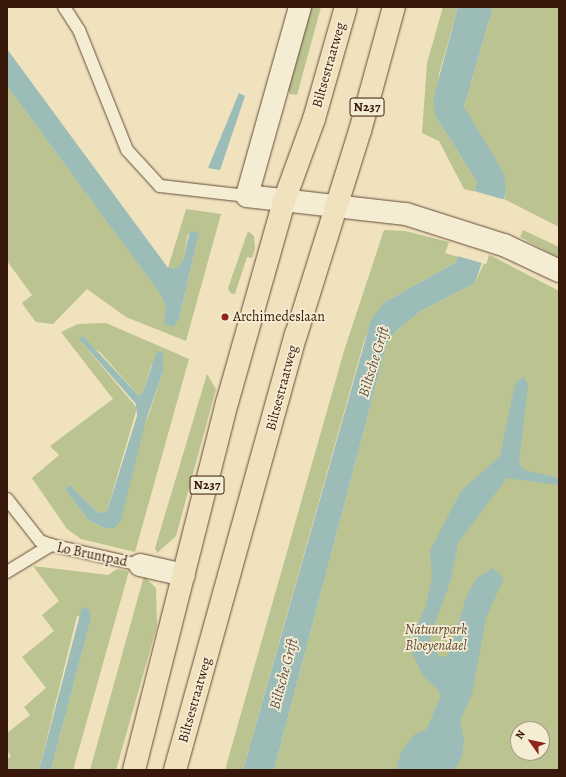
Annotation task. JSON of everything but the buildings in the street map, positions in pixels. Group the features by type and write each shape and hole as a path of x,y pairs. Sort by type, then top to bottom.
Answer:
{"main road":[{"name":"Biltsestraatweg","path":"134,770 227,403 284,201 314,119 346,7"},
{"name":"Biltsestraatweg","path":"175,770 334,206 360,131 394,7"}],"street":[{"path":"300,7 247,196 406,214 453,227 504,245 559,271"},
{"name":"Lo Bruntpad","path":"140,565 184,575"}],"lane":[{"path":"64,7 79,30 127,150 160,186 247,196"},
{"path":"7,499 40,541 51,545"},
{"name":"Lo Bruntpad","path":"7,572 51,545 140,565"}],"green space":[{"path":"310,7 321,7 297,95 290,94 288,89"},
{"path":"443,7 458,7 439,74 436,117 477,182 476,192 464,189 439,141 422,133 427,63"},
{"path":"493,7 559,7 559,227 504,199 506,192 464,107"},
{"path":"7,86 179,319 199,233 188,234 183,260 177,268 168,268 186,209 221,214 186,341 126,317 87,289 53,324 36,322 29,313 22,303 32,295 7,261"},
{"path":"384,230 405,231 449,242 445,253 458,257 456,262 385,302 365,338 243,770 225,770 344,351"},
{"path":"523,230 559,247 559,258 520,237"},
{"path":"248,231 254,236 255,249 252,258 247,257 235,294 230,293 228,288"},
{"name":"Natuurpark Bloeyendael","path":"488,254 559,291 559,770 274,770 387,343 397,330 421,311 475,283"},
{"path":"106,323 189,359 135,552 81,539 67,529 32,478 59,455 50,446 113,399 61,332 78,324","holes":["79,339 100,352 138,395 142,394 151,366 163,353 163,372 150,411 104,528 88,520 65,489 70,485 98,513 107,511 137,408"]},
{"path":"207,374 216,389 176,536 157,553 155,548"},
{"path":"33,566 108,575 117,569 129,571 73,770 51,770 91,619 77,616 39,770 7,770 7,759 11,756 7,751 7,733 30,715 24,707 46,688 22,657 54,631 42,615 59,601"},
{"path":"144,576 156,588 157,626 116,770 90,770"}],"water":[{"name":"Biltsche Grift","path":"458,7 493,7 464,107 504,173 506,192 475,283 421,311 397,330 387,343 274,770 243,770 371,320 385,302 456,262 461,245 477,182 436,117 433,100"},
{"path":"7,49 168,268 177,268 183,260 190,231 199,233 179,319 173,327 164,324 166,306 161,295 7,86"},
{"path":"239,93 245,96 220,170 208,168"},
{"path":"83,336 138,395 142,394 157,351 163,353 163,372 146,420 121,521 114,528 104,528 88,520 65,489 70,485 98,513 107,511 137,416 136,404 79,339"},
{"path":"524,376 528,385 519,464 525,470 559,478 559,485 507,478 458,543 451,579 430,638 431,646 440,657 448,656 467,595 477,578 493,568 504,578 486,618 472,694 460,720 464,741 462,756 455,770 396,770 401,752 415,734 426,730 440,698 439,691 423,676 411,650 411,639 426,606 432,577 430,551 461,491 500,456 515,384"},
{"path":"82,607 89,609 91,619 51,770 39,770"}],"pier":[{"path":"474,191 505,200 486,264 456,255"}],"place":[{"name":"Archimedeslaan","path":"225,317"}]}
